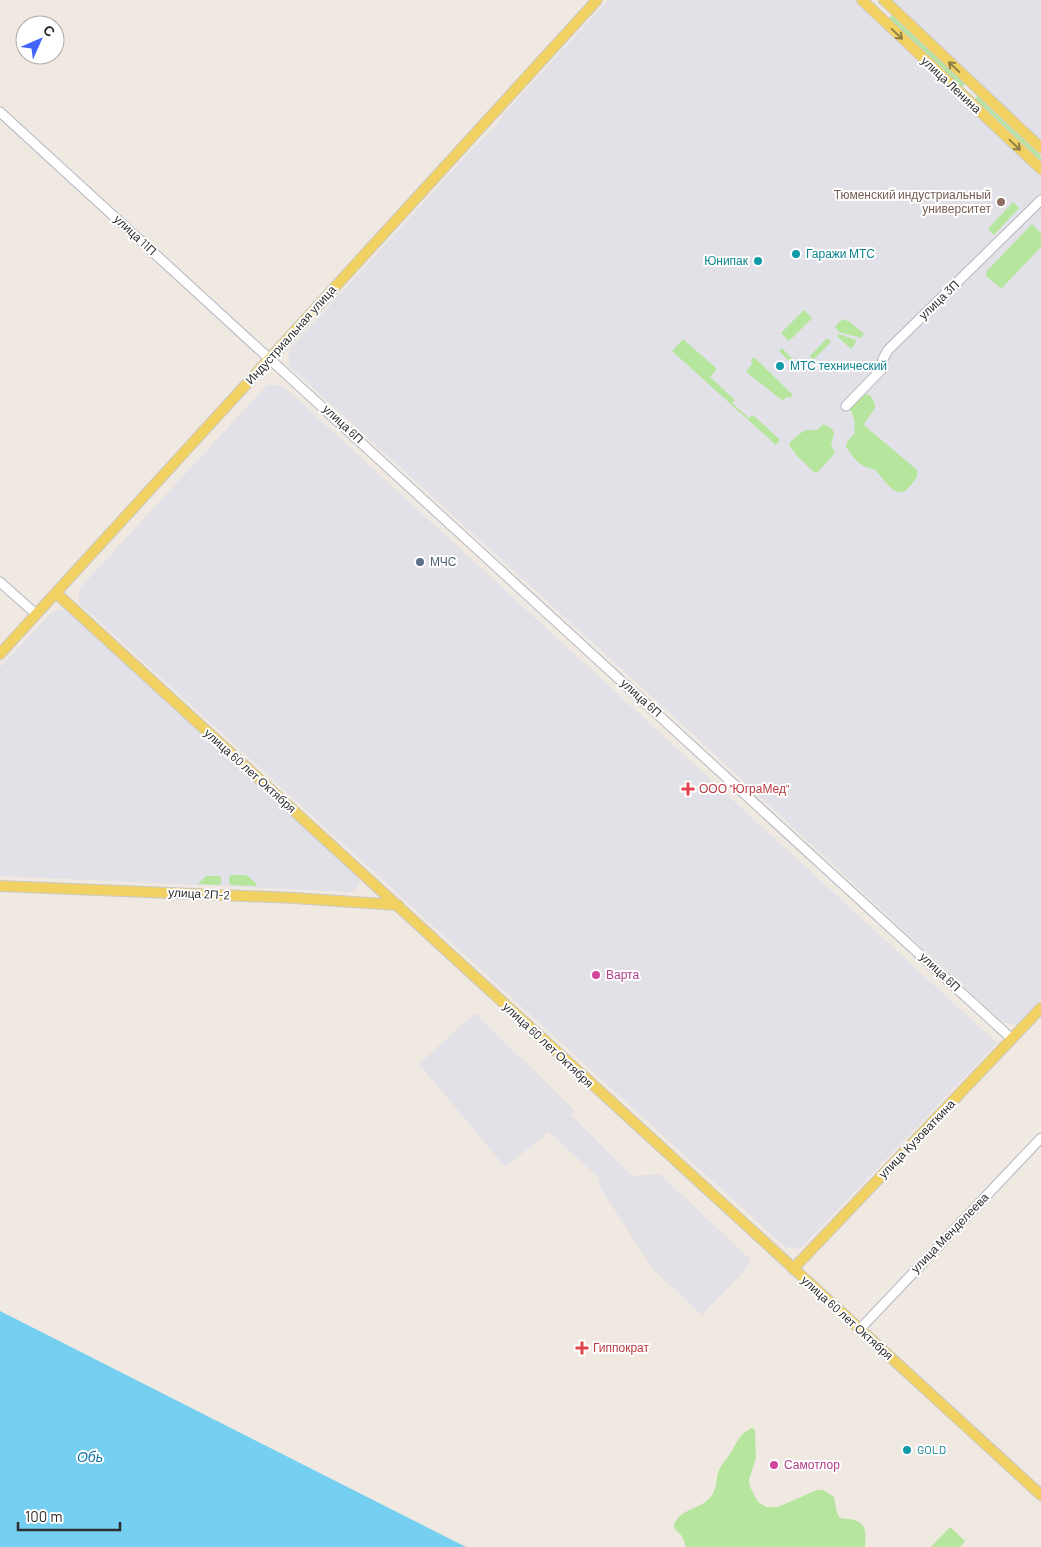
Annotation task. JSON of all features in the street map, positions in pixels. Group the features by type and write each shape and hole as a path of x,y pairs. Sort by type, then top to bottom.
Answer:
{"main road":[{"name":"Индустриальная улица","path":"582,16 591,0"},
{"name":"Индустриальная улица","path":"0,654 597,0"},
{"name":"улица Ленина","path":"862,0 1041,169"},
{"name":"улица Ленина","path":"884,0 1041,148"},
{"path":"964,97 974,86"},
{"name":"улица 60 лет Октября","path":"56,593 1041,1495"},
{"name":"улица 2П-2","path":"0,886 294,898 398,905"},
{"name":"улица Кузоваткина","path":"793,1269 1041,1008"}],"street":[{"name":"улица 11П","path":"0,112 270,358"},
{"name":"улица 3П","path":"846,406 881,370 883,359 888,350 1041,200"},
{"name":"улица 6П","path":"270,358 1012,1039"},
{"path":"0,582 36,614"},
{"name":"улица Менделеева","path":"860,1329 1041,1138"}],"shaded area":[{"path":"608,0 854,0 1041,177 1041,999 1020,1023 1015,1025 1005,1023 999,1019 684,726 290,367 288,359 290,349 473,148 496,126 503,115"},
{"path":"892,0 1041,0 1041,140 1003,104"},
{"path":"267,385 282,385 997,1043 800,1249 785,1247 79,603 79,589"},
{"path":"67,609 357,874 360,880 355,890 349,892 0,876 0,667 53,611"},
{"path":"475,1013 575,1111 571,1115 633,1176 660,1174 751,1260 743,1272 702,1315 653,1269 599,1186 599,1178 549,1132 505,1167 419,1064"}],"green space":[{"path":"892,15 965,84 962,87 889,18"},
{"path":"977,96 1041,156 1041,161 975,99"},
{"path":"1013,202 1019,208 994,235 988,229"},
{"path":"1032,224 1041,233 1041,247 1002,288 999,287 986,276 986,272"},
{"path":"804,310 812,318 789,341 781,333"},
{"path":"842,319 850,322 864,334 861,338 839,332 835,327"},
{"path":"839,334 856,340 851,349 837,336"},
{"path":"827,338 831,342 813,360 810,356"},
{"path":"683,339 717,369 710,377 735,400 732,403 749,418 753,415 780,440 776,445 672,351"},
{"path":"782,348 803,370 800,372 779,351"},
{"path":"754,357 793,395 790,398 786,397 783,401 746,372 752,364 751,360"},
{"path":"866,394 873,399 875,408 864,424 866,427 917,470 917,477 906,490 901,492 892,489 874,469 861,464 846,447 847,442 855,433 855,421 850,409 853,404"},
{"path":"824,424 832,429 834,433 831,445 835,453 815,473 798,457 789,445 802,432 817,430"},
{"path":"231,875 246,875 257,884 256,886 231,885 229,877"},
{"path":"206,876 219,876 221,883 219,885 198,884"},
{"path":"752,1428 755,1430 756,1458 749,1480 750,1487 758,1502 766,1507 778,1507 817,1490 823,1490 834,1497 837,1513 840,1518 854,1520 862,1524 865,1533 865,1547 686,1547 682,1536 674,1528 674,1524 682,1514 708,1500 715,1490 721,1466 740,1437"},
{"path":"950,1527 965,1541 960,1547 931,1547"}],"water":[{"name":"Обь","path":"0,1311 466,1547 0,1547"}],"place":[{"name":"Тюменский индустриальный университет","path":"1001,202"},
{"name":"Гаражи МТС","path":"796,254"},
{"name":"Юнипак","path":"758,261"},
{"name":"МТС технический","path":"780,366"},
{"name":"МЧС","path":"420,562"},
{"name":"ООО \"ЮграМед\"","path":"688,789"},
{"name":"Варта","path":"596,975"},
{"name":"Гиппократ","path":"582,1348"},
{"name":"GOLD","path":"907,1450"},
{"name":"Самотлор","path":"774,1465"}]}
